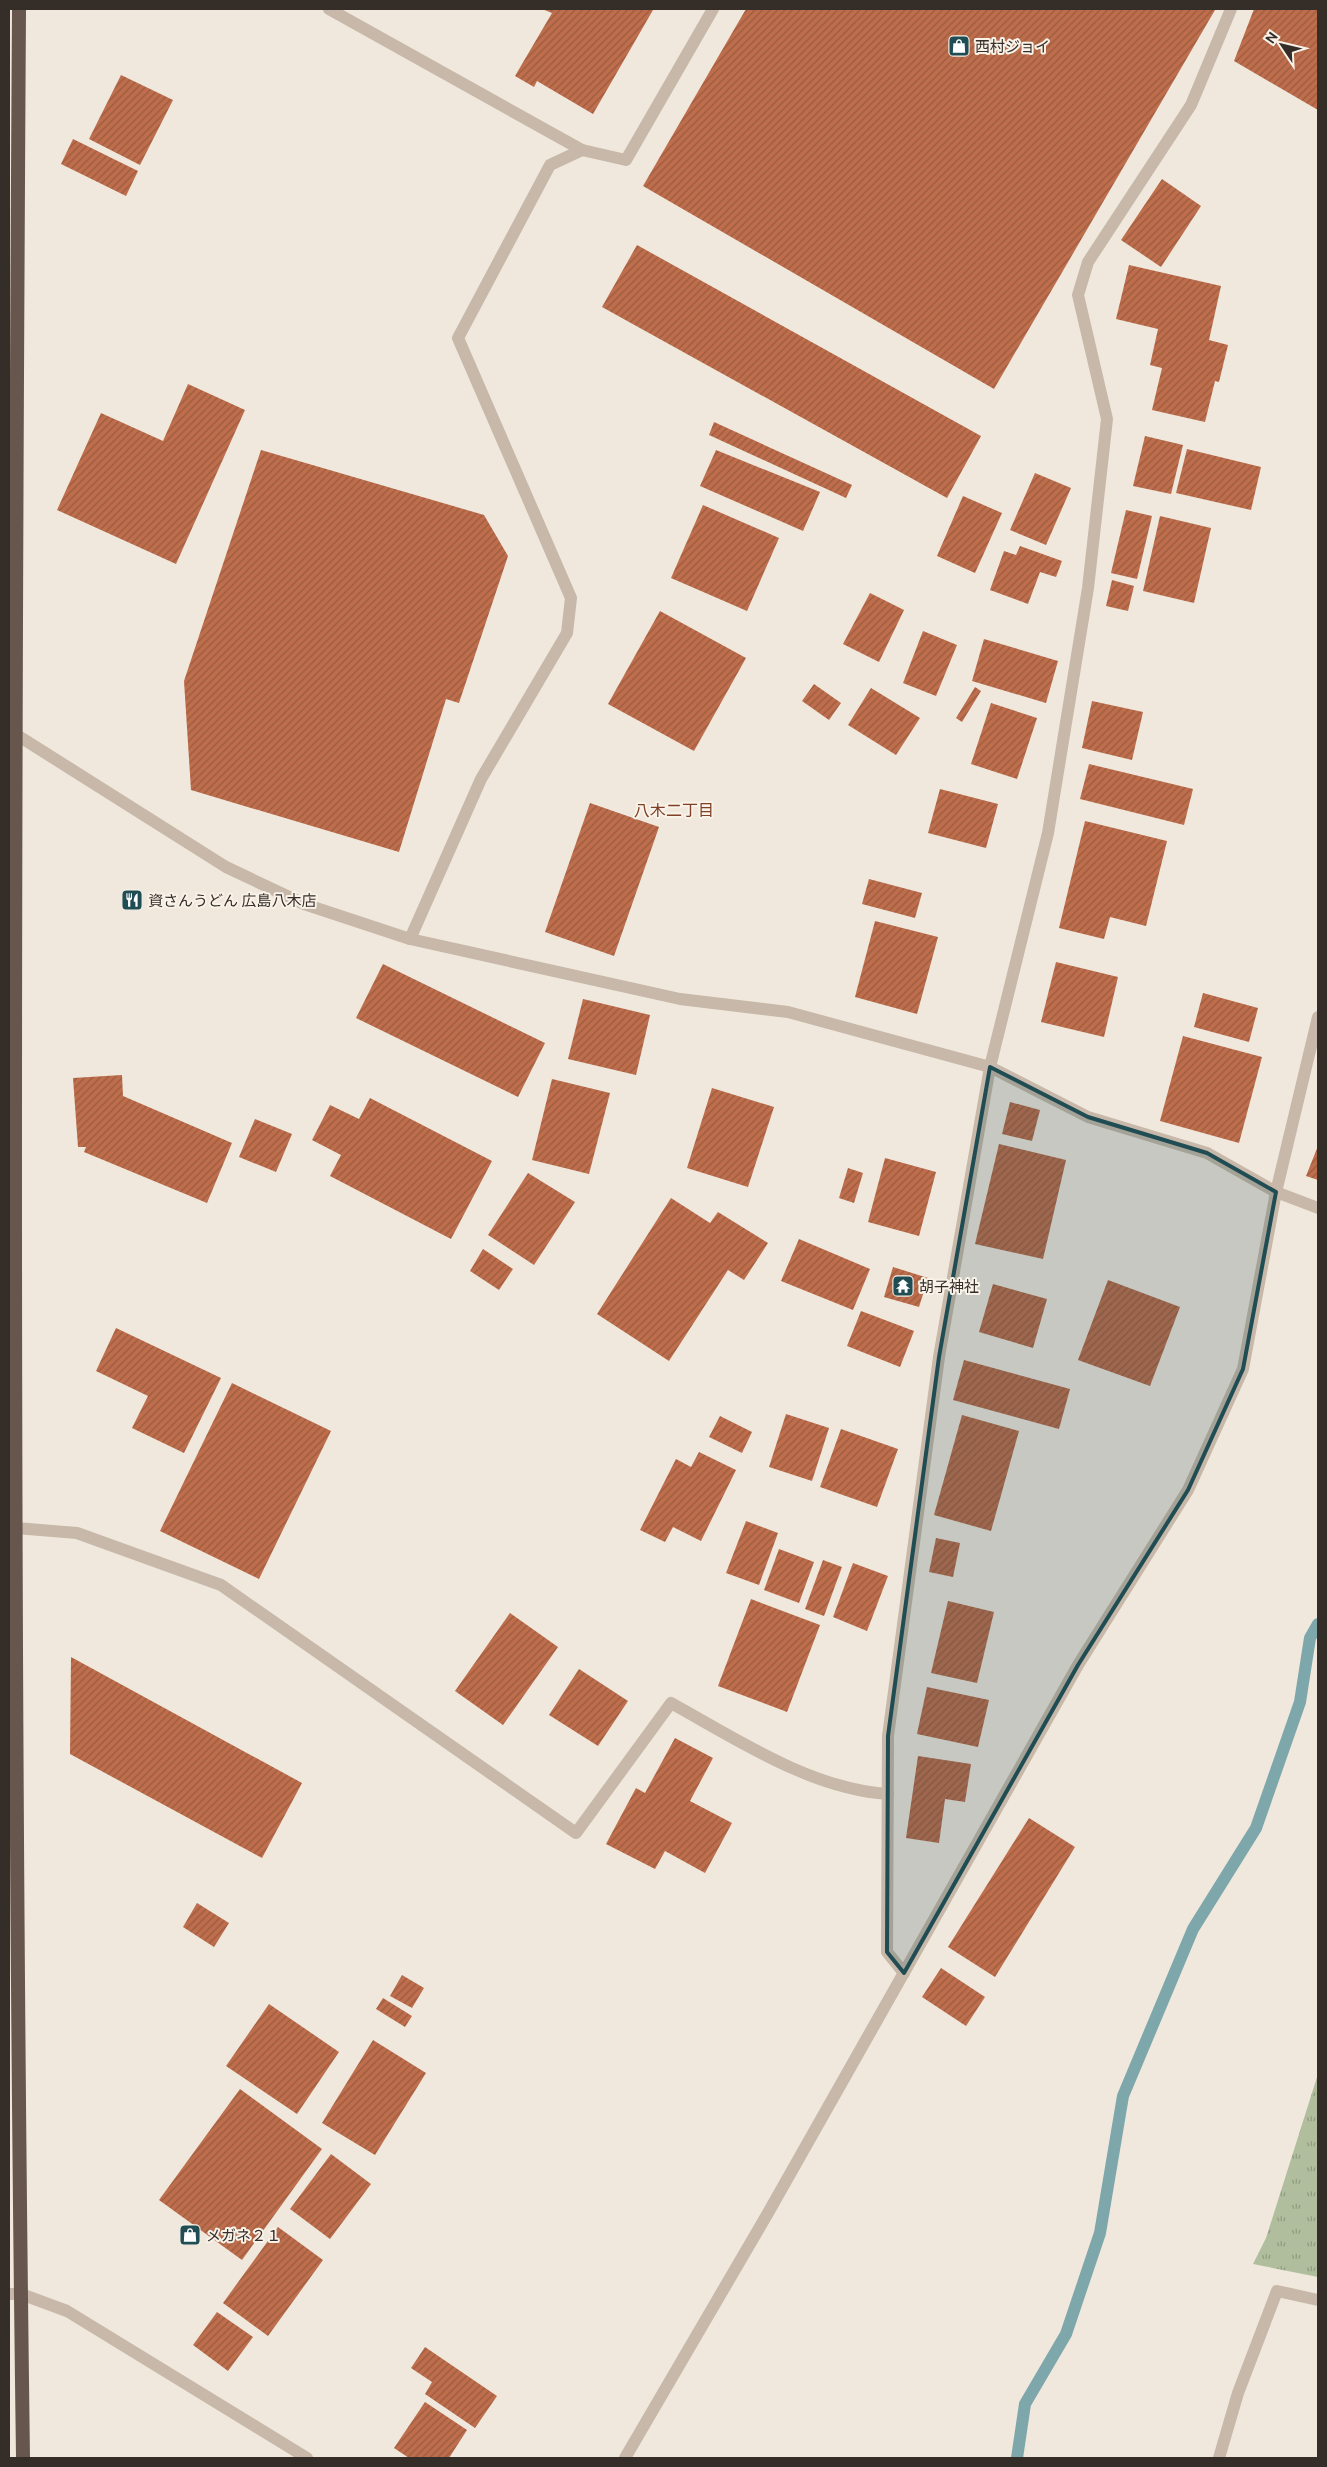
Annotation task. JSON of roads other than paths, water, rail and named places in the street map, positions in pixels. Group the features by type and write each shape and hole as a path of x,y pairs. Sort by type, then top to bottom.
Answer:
{"highway":[{"path":"19,9 12,732 16,1528 15,2294 23,2458"}],"street":[{"path":"329,9 582,150 626,160 713,9"},
{"path":"904,1973 887,1952 888,1736 939,1357 990,1067 1048,832 1088,588 1107,419 1078,295 1088,262 1191,105 1231,9"},
{"path":"410,939 481,779 567,633 571,598 458,338 550,165 582,150"},
{"path":"12,732 226,867 304,904 410,939 680,1000 788,1012 990,1067 1088,1117 1207,1153 1276,1192 1318,1208"},
{"path":"625,2458 768,2214 1078,1665 1188,1490 1244,1369 1276,1192 1318,1017"},
{"path":"16,1528 77,1533 221,1585 576,1833 671,1703 792,1769 870,1793 888,1794"},
{"path":"1219,2458 1238,2393 1277,2291 1318,2300"},
{"path":"15,2294 67,2311 307,2458"}],"waterway":[{"path":"1017,2458 1025,2404 1066,2334 1100,2233 1123,2096 1193,1929 1256,1828 1300,1702 1310,1638 1318,1624"}],"place":[{"name":"西村ジョイ","path":"959,46"},
{"name":"資さんうどん 広島八木店","path":"132,900"},
{"name":"胡子神社","path":"903,1286"},
{"name":"メガネ２１","path":"190,2235"}],"district":[{"name":"八木二丁目","path":"674,810"}]}
